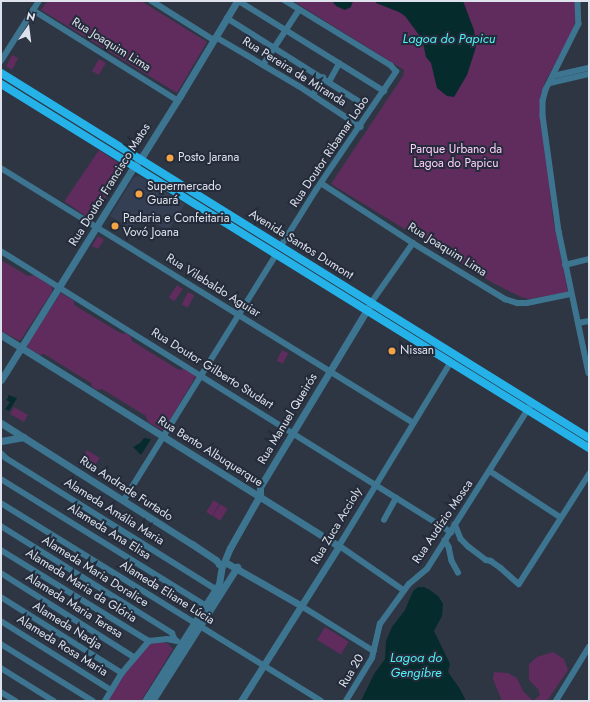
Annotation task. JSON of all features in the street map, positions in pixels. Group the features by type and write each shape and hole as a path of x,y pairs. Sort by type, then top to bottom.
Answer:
{"main road":[{"name":"Avenida Santos Dumont","path":"1,73 281,246 451,362 589,438"},
{"name":"Avenida Santos Dumont","path":"1,84 218,219 369,307 530,406 589,448"},
{"path":"66,124 70,116"},
{"path":"206,211 211,203"},
{"path":"218,219 223,211"}],"street":[{"path":"1,61 39,1"},
{"name":"Rua Pereira de Miranda","path":"152,1 215,39 263,65 360,127"},
{"path":"238,1 384,91"},
{"name":"Rua Doutor Francisco Matos","path":"1,380 238,1"},
{"path":"263,65 299,10 285,1"},
{"path":"579,1 579,25 553,76 543,101 543,122 555,209 571,294 589,373"},
{"name":"Rua Joaquim Lima","path":"33,10 177,100"},
{"name":"Rua Doutor Ribamar Lobo","path":"281,246 321,183 396,72 391,66 299,10"},
{"path":"227,18 360,102"},
{"path":"329,82 339,64"},
{"path":"553,76 589,68"},
{"path":"550,83 589,74"},
{"path":"312,95 323,78"},
{"name":"Rua Vilebaldo Aguiar","path":"1,168 414,423"},
{"name":"Rua Joaquim Lima","path":"321,183 413,243 511,301 527,303 571,294"},
{"path":"369,307 413,243"},
{"name":"Rua Doutor Gilberto Studart","path":"1,251 451,532"},
{"path":"124,500 276,254"},
{"path":"566,265 589,259"},
{"name":"Rua Manuel Queirós","path":"223,561 260,495 260,487 369,307"},
{"path":"578,323 589,321"},
{"name":"Rua Bento Albuquerque","path":"1,335 260,495 339,546 404,591"},
{"name":"Rua Zuca Accioly","path":"241,701 300,605 339,546 374,485 451,362"},
{"name":"Rua Audízio Mosca","path":"374,651 380,624 411,582 427,569 530,406"},
{"name":"Rua Andrade Furtado","path":"1,423 223,561 237,567 374,651"},
{"path":"1,441 24,438"},
{"name":"Alameda Amália Maria","path":"1,453 6,458 216,588"},
{"path":"490,471 560,517"},
{"path":"455,524 461,539 470,548 486,560 491,561 501,568 519,584 560,517 589,474"},
{"name":"Alameda Ana Elisa","path":"1,479 204,605"},
{"path":"384,520 396,498"},
{"name":"Alameda Eliane Lúcia","path":"1,503 320,701"},
{"name":"Alameda Maria Doralice","path":"1,526 172,633 177,641"},
{"path":"445,540 449,547 452,561 458,572"},
{"name":"Alameda Maria da Glória","path":"1,550 149,641"},
{"path":"145,701 177,641 196,624 204,605 221,578 223,561"},
{"path":"223,561 225,585"},
{"path":"152,701 196,624 237,567"},
{"name":"Alameda Maria Teresa","path":"1,573 134,657"},
{"name":"Alameda Nadja","path":"1,597 122,673"},
{"name":"Alameda Rosa Maria","path":"1,621 111,690"},
{"path":"105,701 122,673 149,641 177,641"},
{"path":"1,644 93,701"},
{"path":"556,701 589,647"},
{"name":"Rua 20","path":"346,701 372,658 374,651"},
{"path":"1,668 54,701"},
{"path":"1,692 16,701"}],"shaded area":[{"path":"139,176 185,204 168,231 141,215 132,229 110,216 134,177"}],"green space":[{"path":"47,1 141,1 207,42 177,93 41,10"},
{"name":"Parque Urbano da Lagoa do Papicu","path":"293,1 575,1 577,11 573,30 545,82 540,104 553,219 568,292 529,299 521,297 493,283 331,184 403,76 404,70"},
{"path":"12,55 18,58 12,70 6,67"},
{"path":"99,59 106,63 99,75 92,71"},
{"path":"99,150 126,168 91,219 64,201"},
{"path":"98,236 104,240 98,249 92,246"},
{"path":"1,260 28,276 34,275 52,287 52,292 20,341 1,331"},
{"path":"177,285 183,289 174,301 169,297"},
{"path":"188,292 194,295 188,308 182,304"},
{"path":"61,293 74,301 74,305 122,334 126,333 131,337 132,341 179,370 184,369 196,376 164,430 148,422 146,416 102,389 97,390 92,387 91,383 44,354 40,355 28,348 28,343"},
{"path":"282,350 288,353 283,364 277,361"},
{"path":"14,407 28,415 24,422 10,414"},
{"path":"87,450 100,458 95,466 82,458"},
{"path":"214,500 219,504 212,516 206,512"},
{"path":"220,504 228,509 220,521 213,516"},
{"path":"325,627 349,642 341,655 317,640"},
{"path":"158,642 167,643 173,649 141,701 108,701 127,669 148,644"},
{"path":"553,652 564,659 568,670 547,701 533,701 540,695 538,689 529,680 529,664 537,657"},
{"path":"494,672 508,673 517,678 523,691 533,701 502,701 493,679"}],"water":[{"path":"332,1 353,1 351,7 345,10 336,6"},
{"name":"Lagoa do Papicu","path":"376,1 463,1 474,30 476,47 467,75 454,97 447,96 437,88 431,63 426,57 422,39 405,16 376,3"},
{"path":"8,395 17,398 9,411 5,409 10,402 6,400"},
{"path":"144,438 151,439 141,455 133,447 140,443"},
{"name":"Lagoa do Gengibre","path":"418,587 424,587 430,590 439,597 443,604 442,616 434,631 450,664 448,672 460,689 466,701 361,701 374,674 385,659 386,641 392,627 405,610 413,591"}],"place":[{"name":"Posto Jarana","path":"170,158"},
{"name":"Supermercado Guará","path":"139,194"},
{"name":"Padaria e Confeitaria Vovó Joana","path":"115,226"},
{"name":"Nissan","path":"392,351"}]}
